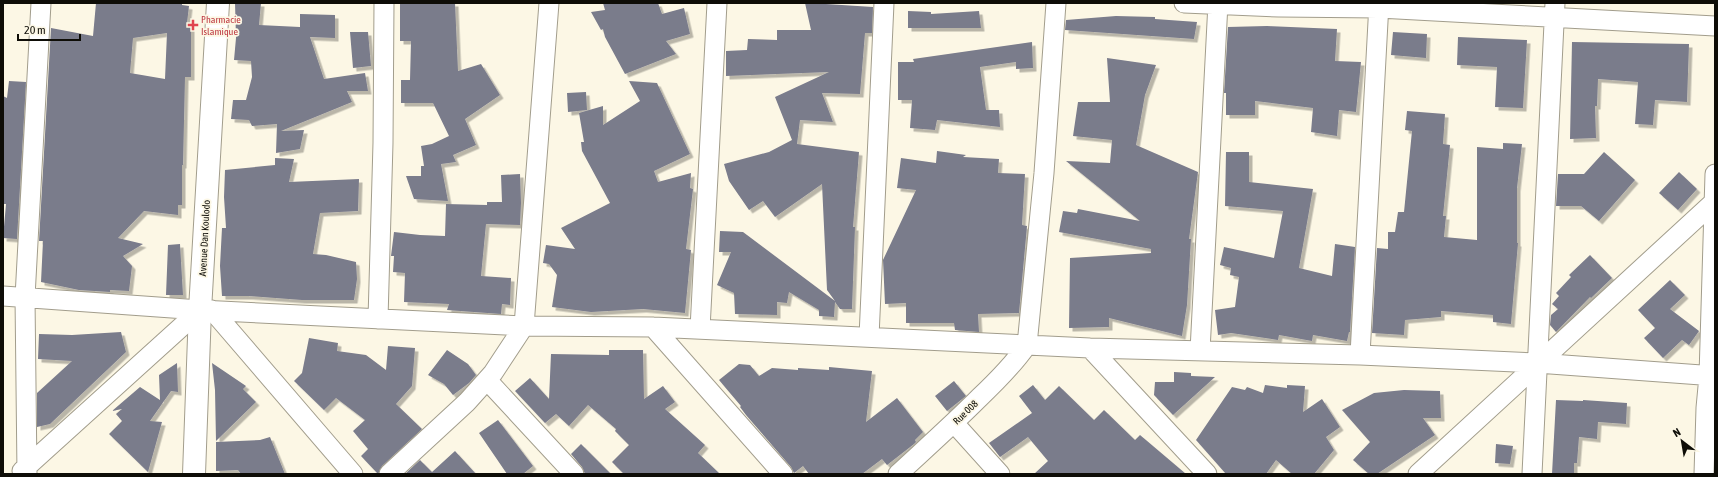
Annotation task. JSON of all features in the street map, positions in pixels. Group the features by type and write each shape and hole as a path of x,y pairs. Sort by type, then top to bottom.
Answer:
{"street":[{"path":"24,472 26,297 40,3"},
{"name":"Avenue Dan Koulodo","path":"194,474 206,310 218,3"},
{"path":"378,319 383,143 384,3"},
{"path":"390,474 467,402 487,380 508,352 524,326 549,3"},
{"path":"700,329 717,3"},
{"path":"869,337 884,3"},
{"path":"1026,345 1044,173 1056,3"},
{"path":"1184,3 1379,5 1555,10 1715,26"},
{"path":"1200,351 1218,4"},
{"path":"1360,355 1379,5"},
{"path":"1532,474 1555,10"},
{"path":"1704,474 1706,408 1712,376 1715,174"},
{"path":"1418,474 1537,363 1714,202"},
{"path":"3,296 206,310 524,326 653,327 1090,348 1360,355 1537,363 1712,376"},
{"path":"24,472 206,310"},
{"path":"206,310 353,474"},
{"path":"653,327 783,474"},
{"name":"Rue 008","path":"898,474 954,423 1006,372 1017,360 1026,345"},
{"path":"1090,348 1207,474"},
{"path":"487,380 574,474"},
{"path":"954,423 1000,474"}],"building":[{"path":"96,3 182,3 182,5 189,6 187,23 191,23 191,77 185,77 182,205 178,205 178,215 144,211 118,238 143,244 123,256 132,266 129,291 110,290 110,292 79,290 41,282 43,241 39,241 51,28 93,36","holes":["167,33 165,79 130,73 133,38"]},
{"path":"235,3 261,3 259,25 300,27 300,14 335,15 335,38 310,37 324,79 365,73 368,91 347,91 352,102 281,131 304,130 300,149 276,153 277,124 252,126 249,120 231,119 233,100 246,100 252,77 251,61 234,60 236,38"},
{"path":"400,3 455,3 458,71 481,64 500,95 465,119 476,145 453,155 456,162 441,164 448,201 414,199 406,176 421,176 421,166 424,166 421,146 432,144 449,136 433,103 401,103 401,80 410,80 411,41 400,41"},
{"path":"603,3 658,3 662,14 684,8 690,34 666,41 676,54 625,74 605,37 603,29 601,30 591,12 605,10"},
{"path":"805,3 826,3 873,7 872,33 865,33 860,94 822,93 833,122 800,120 797,144 859,152 853,227 855,227 852,309 840,309 835,302 834,317 819,316 819,310 789,292 787,303 777,302 777,315 735,314 734,293 717,285 731,252 719,252 720,231 743,232 835,301 827,290 822,184 775,217 763,201 749,210 729,181 724,164 769,152 792,140 775,97 829,72 726,76 726,51 747,50 748,39 777,40 777,30 811,30"},
{"path":"908,11 931,12 931,14 979,11 981,28 908,28"},
{"path":"1116,16 1155,17 1155,19 1197,22 1194,39 1065,30 1066,20"},
{"path":"1267,26 1337,29 1335,61 1361,62 1356,112 1339,110 1337,136 1311,132 1313,108 1255,101 1255,115 1226,115 1226,93 1224,93 1228,27"},
{"path":"350,32 368,32 371,66 353,68"},
{"path":"1393,32 1427,34 1426,58 1391,55"},
{"path":"1458,37 1527,40 1523,108 1495,107 1497,67 1457,65"},
{"path":"1032,42 1033,68 1016,69 1016,62 980,67 986,110 999,110 1000,127 937,120 935,130 910,128 912,100 898,100 898,62 914,62 913,59"},
{"path":"1572,42 1689,44 1687,102 1655,100 1653,125 1635,124 1638,82 1598,79 1597,106 1595,106 1596,138 1570,139"},
{"path":"1107,58 1156,65 1145,95 1136,145 1198,172 1189,239 1191,239 1187,305 1182,336 1109,318 1109,327 1069,328 1070,258 1151,253 1151,249 1059,232 1063,211 1077,213 1078,209 1140,221 1066,161 1110,163 1112,140 1073,136 1078,102 1110,102"},
{"path":"9,81 26,82 17,239 3,238 6,204 3,204 3,96 7,98"},
{"path":"629,81 657,83 690,154 654,171 658,182 691,173 690,188 693,189 686,249 691,250 685,313 643,309 591,312 552,307 557,275 549,264 543,263 546,245 575,249 561,228 610,203 582,151 581,142 584,142 579,113 603,106 603,125 640,101"},
{"path":"586,92 587,110 568,112 567,93"},
{"path":"1407,111 1445,114 1443,144 1450,145 1443,216 1446,216 1444,237 1477,240 1477,147 1503,149 1503,143 1522,144 1517,188 1518,243 1511,324 1493,322 1493,315 1441,311 1441,317 1405,320 1404,335 1372,333 1377,248 1388,249 1388,232 1395,232 1398,212 1404,212 1412,131 1405,130"},
{"path":"937,151 966,155 963,157 999,159 998,173 1025,174 1022,225 1027,226 1019,313 978,314 979,332 955,330 954,323 906,323 906,303 885,304 883,260 916,190 897,188 901,158 936,163"},
{"path":"1226,152 1249,152 1249,182 1313,189 1299,268 1332,276 1335,244 1355,247 1350,332 1347,341 1313,335 1312,341 1279,335 1278,340 1231,333 1218,335 1215,310 1235,307 1239,277 1230,275 1231,268 1220,265 1224,247 1274,258 1283,211 1225,206"},
{"path":"1604,152 1635,180 1599,221 1581,206 1556,206 1558,174 1584,174"},
{"path":"275,158 294,159 289,182 359,179 358,211 320,213 313,254 326,255 356,262 357,279 354,300 302,300 249,296 222,296 220,266 222,228 226,228 224,197 225,170 275,165"},
{"path":"1679,172 1697,189 1678,210 1659,193"},
{"path":"520,174 520,225 486,224 481,276 511,278 510,305 502,304 501,314 447,310 449,304 404,302 405,273 393,272 394,256 391,256 394,232 445,236 446,204 487,205 487,202 502,202 501,175"},
{"path":"180,244 183,295 166,295 168,245"},
{"path":"1590,255 1612,278 1591,298 1590,297 1556,332 1550,325 1551,315 1558,309 1552,304 1559,296 1556,293 1571,277 1569,275"},
{"path":"1670,280 1685,295 1670,309 1699,331 1689,345 1682,340 1663,358 1644,338 1655,328 1638,310"},
{"path":"121,332 126,352 50,424 37,427 37,393 72,361 38,359 39,334 72,335"},
{"path":"309,338 338,343 337,351 366,355 386,370 388,346 415,348 412,386 396,404 422,429 382,466 378,474 361,456 368,449 353,431 365,420 336,398 324,410 294,381 302,373"},
{"path":"447,350 468,364 476,375 469,383 453,395 444,384 428,375"},
{"path":"609,350 643,350 644,399 663,386 675,402 665,409 705,445 698,453 720,474 624,474 612,462 629,445 615,431 616,429 588,405 569,426 556,414 545,423 515,391 530,378 549,399 551,354 609,355"},
{"path":"177,363 178,392 171,391 150,421 162,422 148,472 109,434 122,421 116,414 122,409 112,411 140,387 160,400 159,375"},
{"path":"212,363 246,386 243,389 256,402 216,441 215,390"},
{"path":"739,364 750,365 759,376 772,368 829,370 829,367 872,371 866,422 897,398 923,432 915,440 916,442 914,444 887,465 882,459 862,474 809,474 803,466 794,473 791,467 746,415 740,407 741,406 719,380"},
{"path":"1174,372 1191,373 1191,376 1215,377 1173,415 1154,395 1155,382 1174,382"},
{"path":"954,381 966,396 947,411 935,396"},
{"path":"1033,385 1045,400 1059,386 1094,420 1104,410 1135,440 1140,435 1186,474 1034,474 1048,461 1028,437 1000,457 989,443 1032,413 1019,396"},
{"path":"1265,385 1287,388 1287,385 1305,386 1303,412 1322,399 1340,427 1326,437 1334,450 1314,474 1292,474 1276,460 1266,474 1226,474 1196,440 1232,387 1245,390 1247,387 1263,393"},
{"path":"1404,390 1440,391 1441,418 1423,418 1435,435 1377,474 1369,474 1353,460 1370,442 1342,410 1374,393"},
{"path":"1556,400 1627,403 1626,424 1598,422 1597,439 1579,437 1577,463 1574,463 1574,474 1552,474"},
{"path":"498,420 533,466 523,474 507,474 479,433"},
{"path":"270,437 285,474 241,474 238,470 216,471 216,442 260,440"},
{"path":"581,444 611,474 585,474 582,467 571,454"},
{"path":"1496,444 1513,446 1510,464 1495,463"},
{"path":"455,451 476,474 405,474 420,460 432,472"}],"place":[{"name":"Pharmacie Islamique","path":"193,25"}]}
